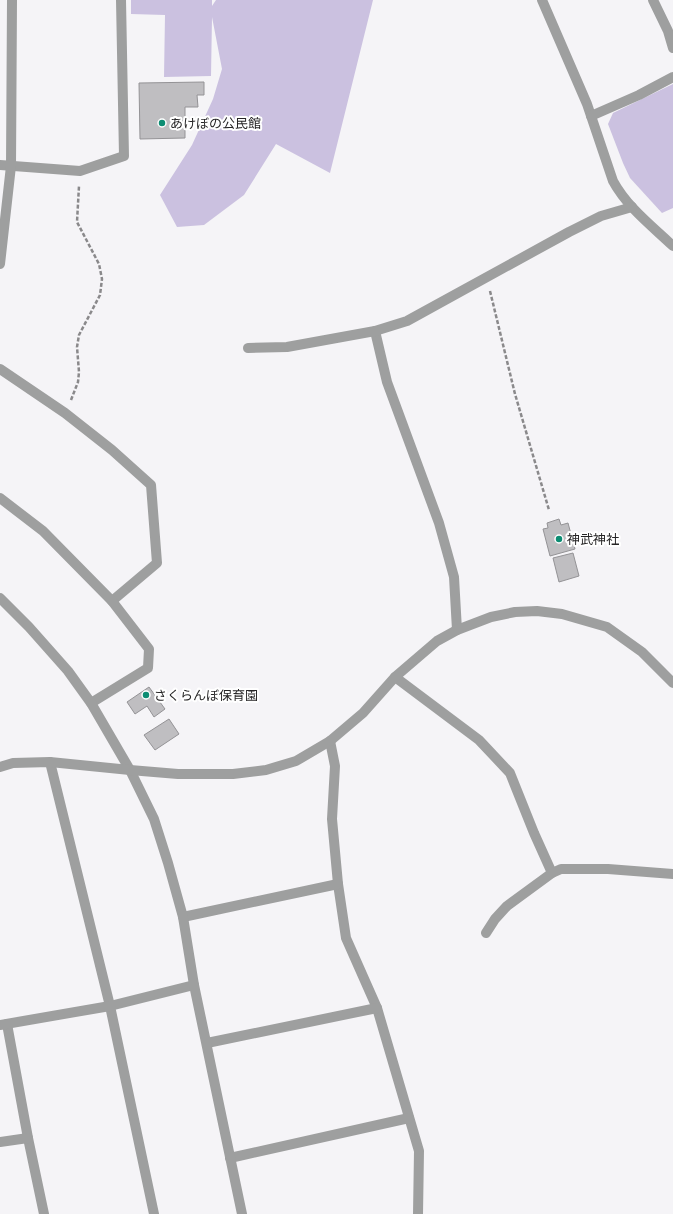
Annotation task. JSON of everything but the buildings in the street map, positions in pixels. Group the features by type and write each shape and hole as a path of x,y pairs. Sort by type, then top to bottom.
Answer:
{"street":[{"path":"0,264 11,166 12,0"},
{"path":"0,165 80,171 124,156 121,0"},
{"path":"542,0 588,104 619,192 632,207 673,246"},
{"path":"653,0 668,31 673,48"},
{"path":"591,116 639,95 673,77"},
{"path":"248,348 287,347 375,331 407,321 601,216 632,207"},
{"path":"375,331 387,382 439,523 454,577 457,630"},
{"path":"0,369 65,413 112,450 150,485 157,563 112,601"},
{"path":"0,498 43,531 112,601 149,649 148,668 91,703"},
{"path":"0,598 30,627 68,671 91,703 130,770 154,819 183,917 194,985 242,1214"},
{"path":"0,767 13,764 50,762 178,774 233,774 266,770 296,761 330,741 363,712 394,678 437,641 457,630 490,617 515,612 537,611 562,614 607,627 642,652 673,683"},
{"path":"394,678 480,740 510,773 552,873"},
{"path":"330,741 335,766 332,819 338,884 346,938 377,1008 419,1151 418,1214"},
{"path":"50,762 110,1006 154,1214"},
{"path":"486,932 507,906 552,873 561,869 608,869 673,874"},
{"path":"183,917 338,884"},
{"path":"44,1214 3,1025 110,1006 194,985"},
{"path":"207,1044 377,1008"},
{"path":"230,1158 409,1118"},
{"path":"0,1142 28,1138"}],"path":[{"path":"65,413 78,382 79,372 77,347 79,335 100,295 102,279 99,264 77,222 80,171"},
{"path":"487,277 516,394 549,510"}],"shaded area":[{"path":"131,0 212,0 212,6 216,0 373,0 330,173 276,144 244,195 204,225 177,227 160,195 192,145 213,99 222,69 212,17 211,76 164,77 165,15 131,14"},
{"path":"673,84 673,208 662,213 630,178 608,124 613,113"}],"place":[{"name":"あけぼの公民館","path":"162,123"},
{"name":"神武神社","path":"559,539"},
{"name":"さくらんぼ保育園","path":"146,695"}]}
